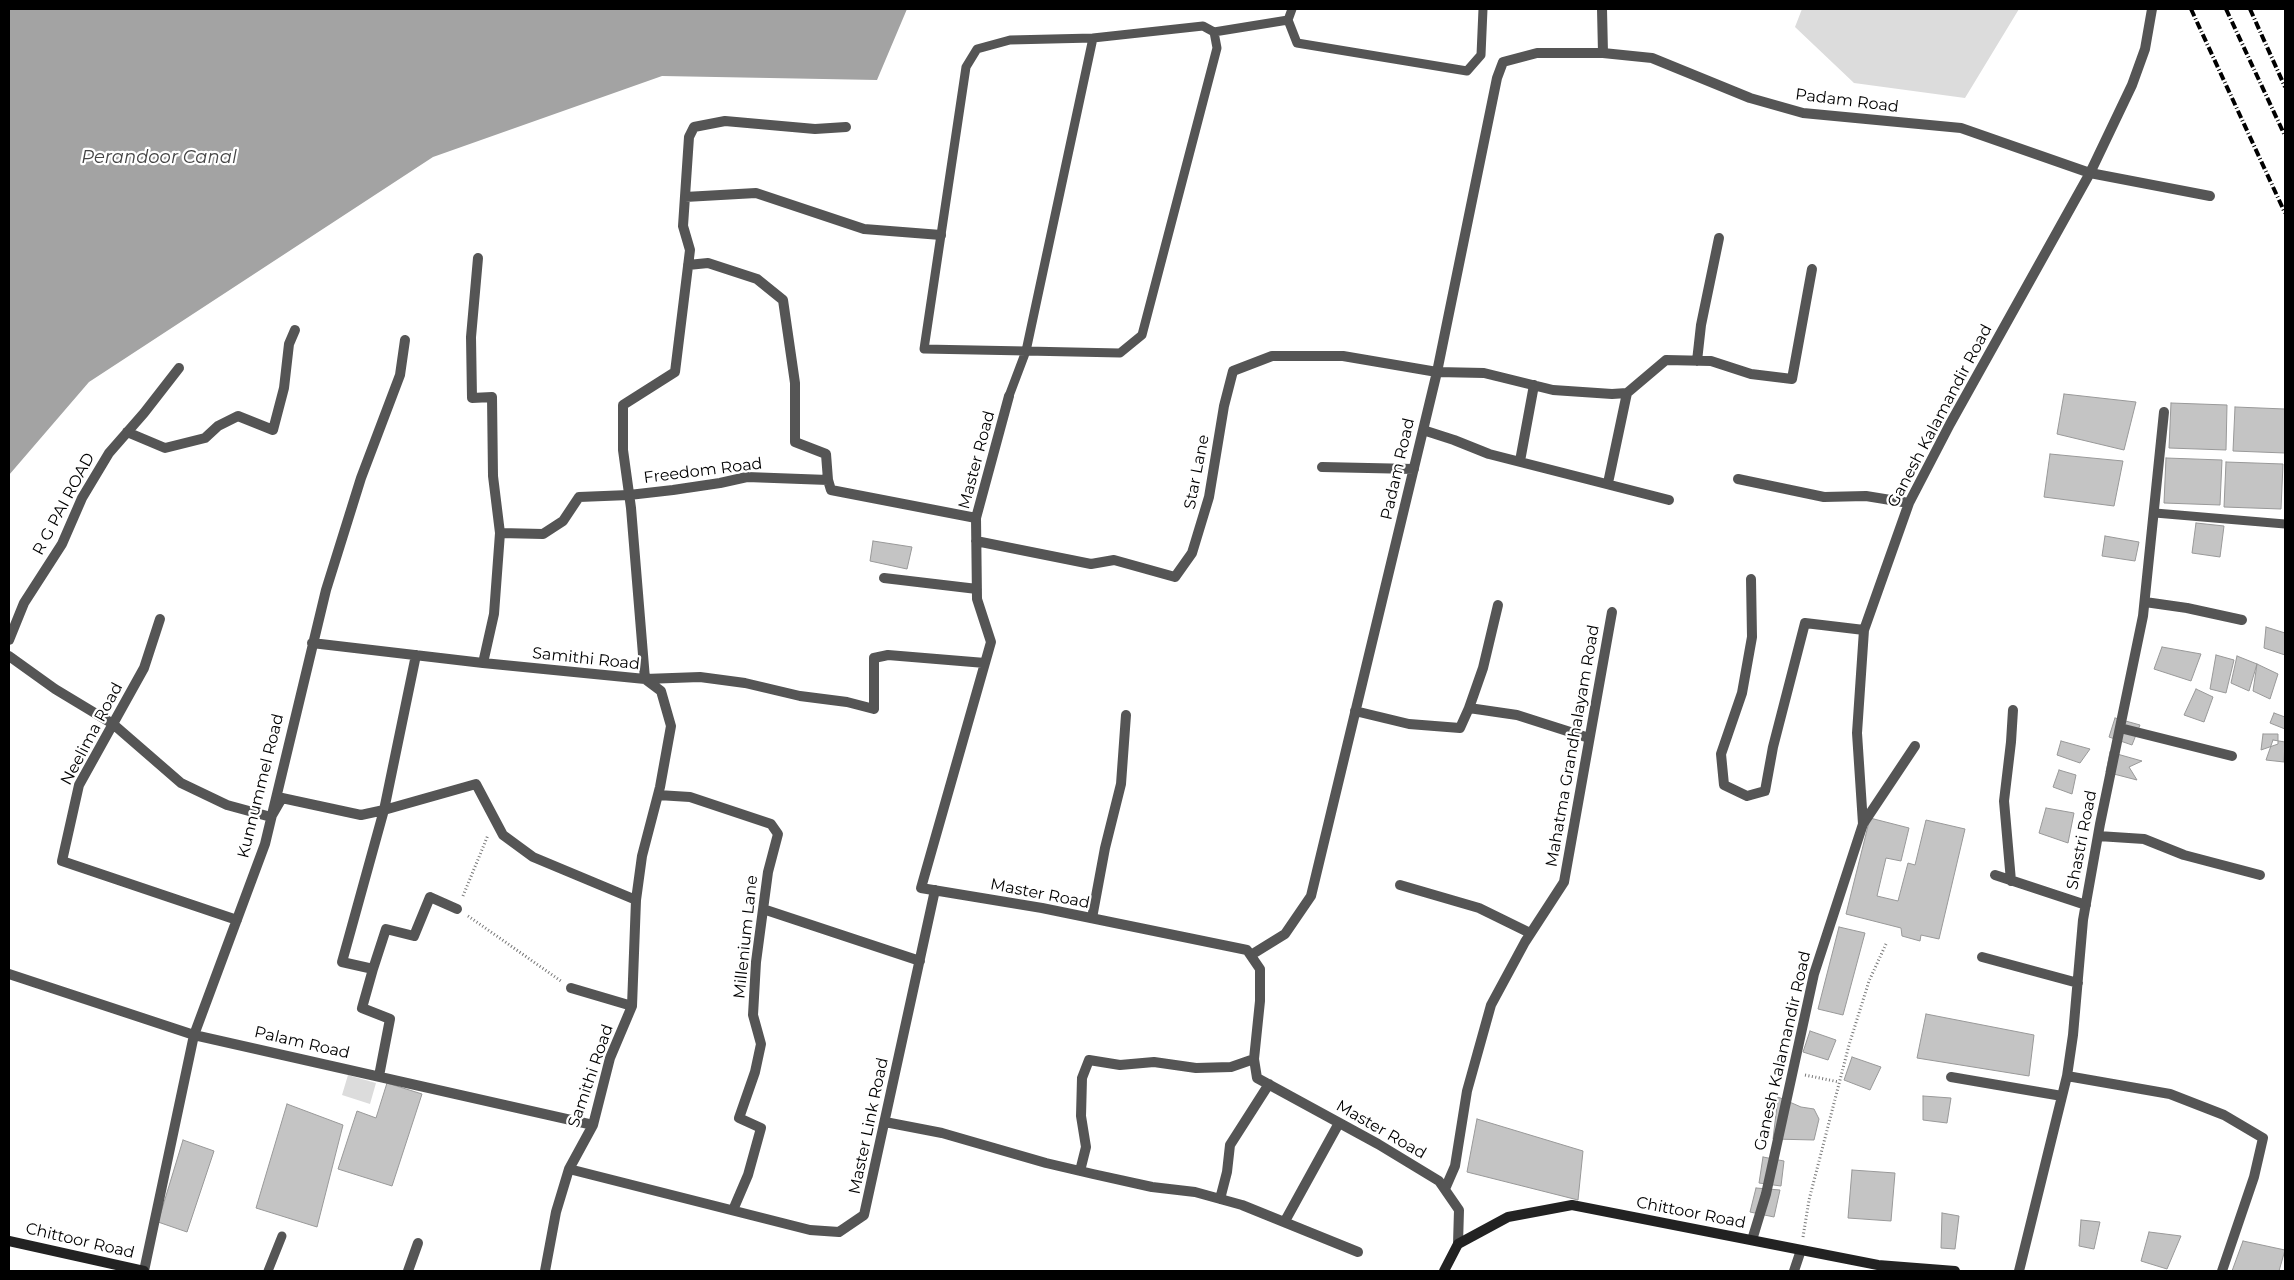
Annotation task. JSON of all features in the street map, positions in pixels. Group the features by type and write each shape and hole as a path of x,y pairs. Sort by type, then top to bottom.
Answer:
{"main road":[{"name":"Chittoor Road","path":"1458,1244 1508,1217 1572,1205 1878,1265 1955,1271"},
{"name":"Chittoor Road","path":"9,1241 144,1271"},
{"path":"1444,1271 1458,1244"}],"street":[{"path":"1602,9 1603,54"},
{"name":"Ganesh Kalamandir Road","path":"1752,1240 1766,1194 1814,974 1862,824 1856,733 1864,630 1909,503 1950,424 2090,173 2132,86 2145,48 2152,9"},
{"name":"Padam Road","path":"1251,956 1285,934 1311,896 1437,372 1497,78 1503,62 1538,53 1603,54 1652,58 1750,98 1803,113 1962,128 2090,173 2210,196"},
{"path":"846,127 815,129 725,121 694,127 688,138 682,226 690,250 675,372 623,405 622,450 629,495 645,679 700,677 745,683 800,696 847,702 874,709 874,658 888,655 986,663"},
{"path":"684,197 756,193 864,229 941,235"},
{"path":"1697,361 1701,325 1719,238"},
{"path":"478,258 471,338 472,398 492,397 494,476 500,533 494,614 483,663"},
{"path":"688,265 708,263 757,278 783,300 795,383 795,442 826,454 828,480 831,490 976,518"},
{"path":"1437,372 1484,373 1553,390 1612,394 1627,393 1666,360 1711,361 1752,374 1792,379 1812,269"},
{"path":"127,432 165,448 205,438 218,426 238,416 273,430 284,388 289,344 295,330"},
{"name":"Kunnummel Road","path":"144,1271 194,1035 265,844 326,590 361,478 400,375 405,340"},
{"name":"Star Lane","path":"976,541 1091,564 1114,560 1175,577 1192,552 1210,497 1224,406 1233,371 1272,356 1343,356 1437,372"},
{"name":"R G PAI ROAD","path":"9,640 24,603 62,544 82,498 109,453 179,368"},
{"path":"1520,461 1534,385"},
{"path":"1608,483 1627,393"},
{"name":"Master Road","path":"1009,396 976,518 978,599 991,642 921,888 1092,918 1247,950 1260,969 1260,1001 1254,1059 1257,1078 1439,1181 1460,1210 1458,1244"},
{"name":"Shastri Road","path":"2019,1271 2067,1076 2086,905 2145,602 2164,412"},
{"path":"1423,430 1489,454 1669,500"},
{"path":"1322,467 1414,469"},
{"name":"Freedom Road","path":"500,533 543,534 563,521 579,497 629,495 720,483 747,477 828,480"},
{"path":"1738,479 1824,498 1866,496 1909,503"},
{"path":"884,578 977,589"},
{"path":"1751,579 1752,637 1742,693 1721,754 1724,786 1747,796 1765,791 1773,747 1805,623 1864,630"},
{"path":"2145,602 2188,608 2242,620"},
{"path":"1355,711 1409,724 1460,728 1470,708 1483,668 1498,605"},
{"name":"Mahatma Grandhalayam Road","path":"1445,1189 1455,1166 1468,1091 1491,1004 1530,933 1564,882 1612,612"},
{"name":"Neelima Road","path":"160,619 144,668 78,785 62,861 236,920"},
{"name":"Samithi Road","path":"312,643 483,663 645,679 661,690 670,726 658,794 642,856 636,900 632,1006 610,1058 593,1125 569,1170 556,1212 545,1271"},
{"path":"373,969 342,962 384,810 416,655"},
{"path":"9,656 55,689 114,724 181,783 227,805 271,817 282,798 361,815 476,784 503,835 533,857 636,900"},
{"path":"1470,708 1517,715 1589,738"},
{"path":"2011,881 2004,800 2012,742 2013,710"},
{"path":"1092,918 1105,848 1121,784 1126,715"},
{"path":"2120,728 2232,756"},
{"path":"1862,824 1915,746"},
{"name":"Millenium Lane","path":"658,794 690,797 771,824 778,834 768,872 753,1015 761,1044 755,1072 739,1118 761,1128 748,1175 733,1210"},
{"path":"2098,836 2144,839 2184,855 2260,875"},
{"path":"1995,875 2086,905"},
{"path":"1400,885 1479,908 1530,933"},
{"name":"Master Link Road","path":"569,1170 810,1230 839,1232 864,1215 935,890"},
{"path":"379,1076 390,1019 362,1008 386,929 414,936 430,897 458,909"},
{"path":"763,909 920,961"},
{"path":"1982,958 2078,983"},
{"name":"Palam Road","path":"9,974 194,1035 593,1125"},
{"path":"571,988 632,1006"},
{"path":"1080,1170 1086,1147 1081,1116 1082,1078 1089,1060 1120,1065 1154,1062 1196,1068 1231,1067 1254,1059"},
{"path":"2067,1076 2170,1094 2224,1115 2263,1138 2254,1177 2222,1271"},
{"path":"1951,1077 2062,1096"},
{"path":"1220,1199 1230,1145 1269,1084"},
{"path":"885,1122 942,1133 1152,1187 1195,1192 1285,1221 1358,1252"},
{"path":"1285,1221 1339,1123"},
{"path":"408,1271 418,1243"},
{"path":"1794,1271 1801,1250"}],"lane":[{"path":"1292,9 1288,20 1297,43 1468,72 1481,55 1483,9"},
{"path":"1214,32 1217,48 1142,335 1120,352 924,349 966,66 976,49 1010,40 1093,38 1203,26 1214,32 1288,20"},
{"path":"1009,396 1026,351 1093,38"},
{"path":"2155,513 2285,524"},
{"path":"268,1271 282,1236"}],"path":[{"path":"495,818 458,909 571,988"},
{"path":"1801,1250 1809,1200 1839,1082 1868,981 1886,944"},
{"path":"1793,1073 1839,1082"}],"shaded area":[{"path":"1802,9 2019,9 1965,98 1854,83 1795,27"},
{"path":"348,1075 376,1083 370,1104 342,1095"}],"water":[{"name":"Perandoor Canal","path":"9,9 907,9 877,80 662,76 433,157 89,382 9,475"}],"building":[{"path":"2064,394 2136,402 2124,450 2057,434"},
{"path":"2171,403 2227,405 2226,450 2169,448"},
{"path":"2235,407 2285,409 2285,453 2233,451"},
{"path":"2050,454 2123,461 2114,506 2044,497"},
{"path":"2166,458 2222,460 2220,505 2164,503"},
{"path":"2226,462 2283,464 2281,509 2224,507"},
{"path":"2196,523 2224,526 2220,557 2192,553"},
{"path":"2105,536 2139,542 2135,561 2102,556"},
{"path":"873,541 912,547 907,569 870,561"},
{"path":"2266,627 2285,633 2285,655 2264,648"},
{"path":"2162,647 2201,654 2191,681 2154,669"},
{"path":"2216,655 2234,660 2226,693 2210,689"},
{"path":"2237,656 2257,664 2249,691 2231,683"},
{"path":"2257,664 2278,674 2270,699 2253,691"},
{"path":"2196,689 2213,697 2204,722 2184,715"},
{"path":"2274,713 2285,717 2285,729 2270,723"},
{"path":"2115,718 2140,725 2132,745 2109,737"},
{"path":"2263,734 2278,734 2278,744 2261,750"},
{"path":"2273,740 2285,742 2284,762 2266,760"},
{"path":"2061,741 2090,749 2080,763 2057,755"},
{"path":"2110,752 2142,761 2129,767 2137,780 2106,772"},
{"path":"2059,770 2076,775 2072,794 2053,787"},
{"path":"2046,808 2074,813 2068,843 2039,833"},
{"path":"1870,818 1909,828 1901,861 1886,858 1877,896 1898,901 1908,863 1915,865 1926,820 1965,829 1939,939 1921,935 1920,941 1902,936 1901,928 1846,914"},
{"path":"1839,927 1865,933 1843,1015 1818,1009"},
{"path":"1926,1014 2034,1035 2029,1076 1917,1058"},
{"path":"1810,1031 1836,1040 1828,1060 1803,1052"},
{"path":"1852,1057 1881,1067 1870,1090 1844,1080"},
{"path":"387,1083 422,1094 392,1186 338,1169 357,1111 376,1118"},
{"path":"1923,1096 1951,1098 1947,1123 1923,1120"},
{"path":"1778,1097 1801,1107 1814,1109 1819,1119 1814,1140 1773,1139"},
{"path":"287,1104 343,1125 317,1227 256,1208"},
{"path":"1477,1119 1583,1151 1578,1200 1467,1172"},
{"path":"183,1140 214,1151 187,1232 158,1222"},
{"path":"1763,1157 1784,1161 1781,1186 1759,1183"},
{"path":"1852,1170 1895,1173 1891,1221 1848,1218"},
{"path":"1756,1188 1780,1190 1774,1217 1750,1212"},
{"path":"1942,1213 1959,1216 1955,1249 1941,1248"},
{"path":"2081,1220 2100,1222 2094,1249 2079,1246"},
{"path":"2149,1232 2181,1236 2167,1269 2141,1261"},
{"path":"2243,1241 2285,1250 2279,1271 2232,1271"}],"railway":[{"path":"2191,9 2285,213"},
{"path":"2226,9 2285,136"},
{"path":"2250,9 2285,87"}]}
